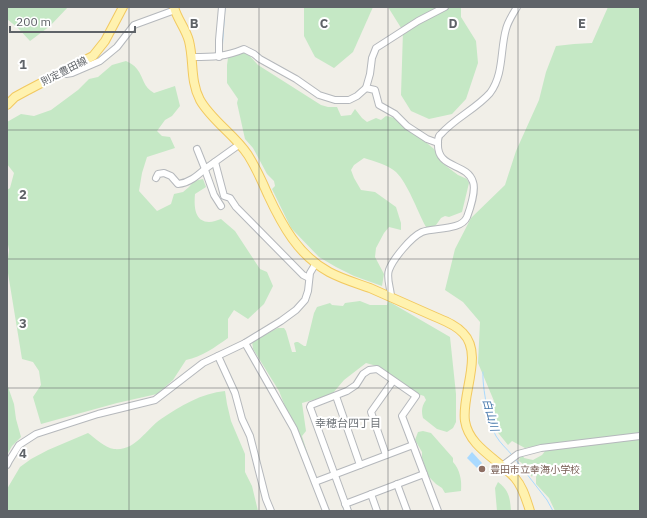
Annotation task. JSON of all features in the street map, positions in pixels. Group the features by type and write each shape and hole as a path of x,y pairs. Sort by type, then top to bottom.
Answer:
{"main road":[{"name":"則定豊田線","path":"7,105 15,97 92,56 105,41 123,7"},
{"path":"174,8 186,32 189,42 195,86 200,100 216,120 240,144 254,164 287,232 301,249 324,269 391,297 456,327 465,334 469,340 472,354 464,408 467,427 475,442 505,463 522,488 530,511"}],"street":[{"path":"219,57 222,7"},
{"path":"192,57 219,57 244,49 324,97 335,100 349,100 357,96 366,88 372,58 376,48 418,21 445,7"},
{"path":"391,297 388,276 389,270 398,255 413,238 422,232 459,225 464,222 466,218 472,199 474,186 471,177 468,174 441,158 438,143 440,134 471,110 491,91 499,72 506,28 517,7"},
{"path":"61,72 66,74 72,73 100,61 117,47 134,25 174,8"},
{"path":"366,88 375,90 379,105 395,114 407,126 427,140 438,143"},
{"path":"156,178 158,174 164,173 171,176 178,184 192,180 240,144"},
{"path":"198,149 214,195 221,206"},
{"path":"215,162 224,196 230,198 236,207 269,241 303,275 309,278"},
{"path":"7,465 19,445 36,434 98,414 155,400 204,363 245,343 280,321 302,306 307,296 310,273 316,262"},
{"path":"245,343 292,424 326,511"},
{"path":"218,356 235,393 242,419 253,444 263,486 271,511"},
{"path":"348,511 310,407 347,391 356,385 363,374 369,370 377,369 416,396 402,416 438,511"},
{"path":"386,455 371,412 393,381"},
{"path":"336,396 360,465"},
{"path":"505,463 518,454 548,447 640,436"},
{"path":"315,482 413,445"},
{"path":"345,504 424,474"},
{"path":"397,484 407,511"},
{"path":"371,494 377,511"}],"green space":[{"path":"7,7 68,7 50,26 30,41 7,19"},
{"path":"304,7 373,7 353,52 334,68 315,57 304,36"},
{"path":"388,7 461,7 461,17 476,41 478,63 466,99 452,114 429,119 411,111 401,95 403,31"},
{"path":"608,7 640,7 640,434 576,440 525,448 512,441 508,445 495,429 492,416 494,401 478,363 480,322 463,302 445,290 455,249 471,218 505,185 516,151 539,100 546,72 556,46 592,43"},
{"path":"240,53 249,55 258,65 321,105 337,107 341,116 351,115 355,109 367,122 376,118 381,120 386,116 395,118 408,130 415,133 434,149 441,161 446,166 458,175 467,179 469,183 462,212 449,217 445,216 441,218 436,225 431,228 426,227 408,190 396,172 385,165 364,158 354,165 351,170 354,178 361,190 375,192 396,207 401,223 401,230 389,227 376,248 375,257 384,274 382,286 354,276 319,257 291,228 272,189 275,186 274,181 267,174 253,148 245,139 237,103 238,99 227,83 228,58"},
{"path":"126,61 136,68 150,91 154,93 175,86 180,106 172,116 165,120 157,131 162,136 170,137 175,148 147,157 142,173 139,191 157,211 171,204 174,194 183,192 194,181 203,179 206,187 195,194 195,208 198,216 200,219 209,222 221,219 235,231 260,269 267,272 273,286 264,304 248,319 234,310 228,319 228,338 203,354 186,360 173,380 157,394 117,403 41,424 33,397 41,385 39,371 33,362 22,359 7,267 9,250 7,239 7,190 10,188 14,173 7,164 7,122 21,114 34,116 51,110 78,90 89,79 98,77 112,65"},
{"path":"360,301 370,305 387,305 388,301 450,337 456,394 456,422 453,428 447,432 437,429 423,418 422,408 426,400 424,396 418,396 380,367 366,363 344,380 333,393 302,403 306,431 302,436 312,468 310,470 279,391 253,349 252,341 278,328 284,328 292,352 296,352 294,343 298,342 306,346 314,313 317,307 330,303 332,305 343,306 345,303"},
{"path":"7,384 14,404 21,437 12,446 7,455"},
{"path":"225,391 231,421 245,454 245,472 252,486 258,511 7,511 7,489 20,467 31,459 88,433 104,445 111,448 122,449 128,447 140,439 161,419 176,409 208,394"},
{"path":"423,431 431,433 453,458 453,462 460,475 461,491 445,493 442,488 428,476 422,458 422,452 415,440 418,432"},
{"path":"640,439 640,511 555,511 549,498 536,484 538,472 534,471 532,477 523,464 519,461 520,456 533,460 542,455 546,450"},
{"path":"498,482 505,488 510,502 511,511 497,511 495,488"}],"water":[{"path":"472,452 482,463 477,468 467,458"}],"waterway":[{"path":"222,52 225,7"},
{"name":"白山川","path":"483,372 486,405 493,430 499,441 512,455"},
{"name":"白山川","path":"516,460 547,500 553,511"}],"place":[{"name":"豊田市立幸海小学校","path":"482,469"}],"district":[{"name":"幸穂台四丁目","path":"348,423"}]}
